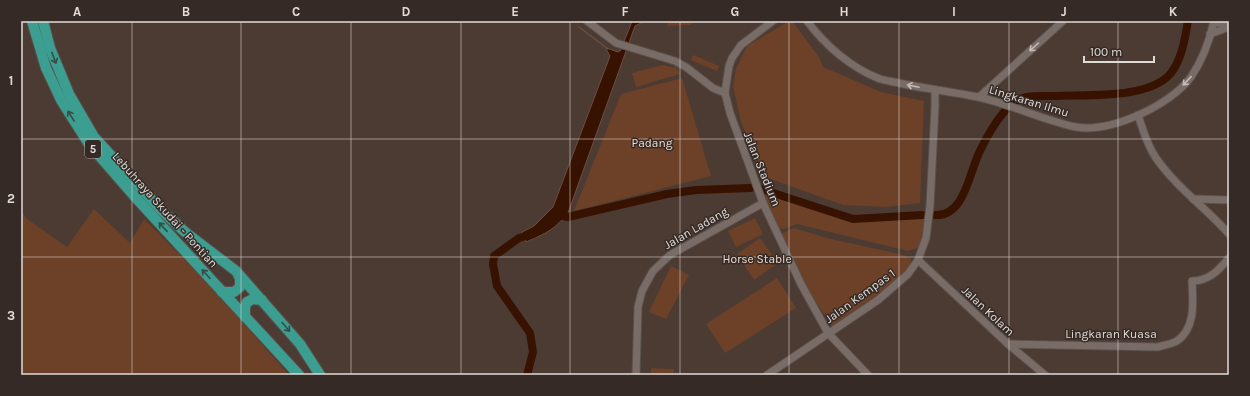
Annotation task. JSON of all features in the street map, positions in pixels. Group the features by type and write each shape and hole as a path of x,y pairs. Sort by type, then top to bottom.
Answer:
{"highway":[{"name":"Lebuhraya Skudai - Pontian","path":"32,21 49,74 61,100 89,144 111,170 299,375"},
{"name":"Lebuhraya Skudai - Pontian","path":"43,21 50,48 69,94 94,137 161,210 185,232 236,271 300,344 320,375"},
{"path":"222,292 234,292 240,287 240,279 236,271"},
{"path":"245,316 247,302 253,299 262,300"}],"street":[{"path":"587,21 616,43 686,67 713,88 720,97 727,101"},
{"name":"Jalan Stadium","path":"773,21 747,39 735,52 729,66 725,92 727,101 736,133 763,203 801,284 828,333 868,375"},
{"name":"Lingkaran Ilmu","path":"807,21 815,31 844,59 879,78 935,90 979,97 1060,123 1088,128 1106,126 1138,115 1162,102 1184,85 1192,76 1214,22"},
{"path":"979,97 1063,21"},
{"path":"1214,22 1229,23"},
{"path":"1210,34 1229,27"},
{"path":"713,88 725,92"},
{"name":"Jalan Kempas 1","path":"766,375 878,300 908,274 918,260 926,238 930,206 935,90"},
{"path":"1138,115 1142,130 1156,157 1193,199 1229,234"},
{"path":"1193,199 1229,200"},
{"name":"Jalan Ladang","path":"636,375 638,307 642,291 652,271 670,255 763,203"},
{"name":"Lingkaran Kuasa","path":"1008,344 1158,347 1176,341 1187,330 1192,316 1192,281 1199,281 1210,277 1229,258"},
{"name":"Jalan Kolam","path":"918,260 1008,344 1045,375"}],"shaded area":[{"path":"21,21 1229,21 1229,375 21,375"},
{"path":"632,21 645,21 635,26 568,213 549,231 526,242 522,232 534,226 553,207 610,56 606,49 607,48 618,52 621,50"}],"green space":[{"path":"669,21 694,21 690,25 667,26"},
{"path":"789,21 792,21 819,57 823,67 881,92 924,101 920,203 886,207 843,205 765,177 741,122 733,86 736,69 747,46"},
{"path":"693,55 719,66 717,71 691,60"},
{"path":"662,65 677,68 680,74 636,87 632,73"},
{"name":"Padang","path":"682,78 711,176 574,211 621,94"},
{"path":"760,191 854,221 922,217 925,219 920,247 908,251 797,224 783,229 778,228"},
{"path":"94,209 130,243 144,219 204,279 289,375 21,375 21,210 27,219 67,247"},
{"path":"755,218 763,234 736,247 728,231"},
{"path":"794,228 827,238 904,255 911,259 911,266 897,280 873,299 849,317 832,326 801,278 781,237 783,233"},
{"name":"Horse Stable","path":"760,238 778,263 754,280 737,254"},
{"path":"671,266 689,275 666,319 649,312"},
{"path":"777,278 796,308 725,353 706,324"},
{"path":"651,368 674,369 674,375 651,375"}],"waterway":[{"path":"935,215 945,214 953,209 959,202 964,193 975,162 990,132 999,118 1016,101 1033,96 1098,95 1132,92 1148,88 1161,82 1171,73 1178,61 1186,34 1188,21"},
{"path":"579,27 608,49"},
{"path":"555,217 557,215 568,217 667,194 696,190 751,188"},
{"path":"761,189 853,219 922,215"},
{"path":"527,375 533,352 530,333 497,286 493,264 494,256 519,238 533,234"}]}
